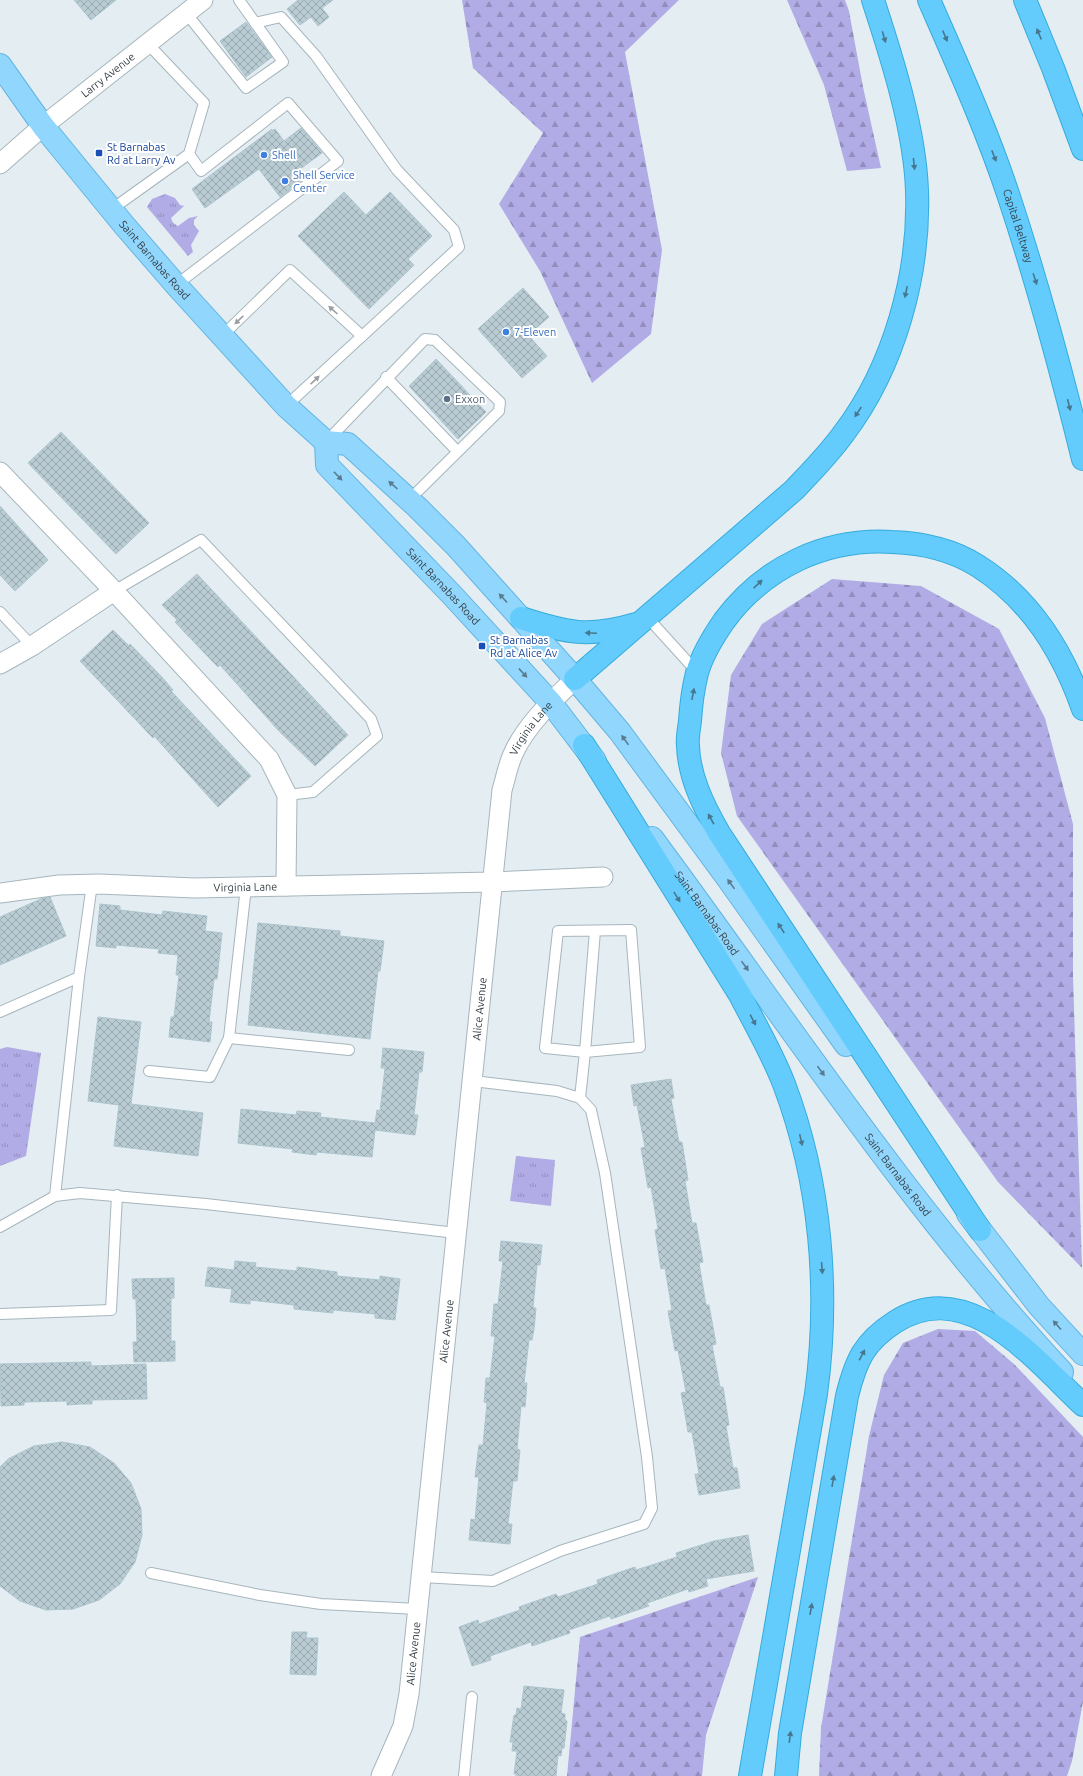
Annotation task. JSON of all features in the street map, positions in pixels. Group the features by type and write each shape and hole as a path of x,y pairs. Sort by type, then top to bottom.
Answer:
{"highway":[{"path":"575,679 794,490 845,433 867,398 885,359 901,314 911,269 916,227 917,190 913,154 901,98 873,0"},
{"name":"Capital Beltway","path":"929,0 970,94 1007,193 1041,298 1083,459"},
{"path":"1025,0 1053,68 1083,149"},
{"path":"1053,68 1083,132"},
{"path":"980,1230 723,840 705,808 695,782 688,746 691,706 697,672 712,637 736,605 762,580 796,560 831,547 870,540 910,542 945,550 977,565 1007,587 1034,615 1056,650 1075,687 1083,709"},
{"path":"521,618 554,629 596,633 614,631 645,620"},
{"path":"584,745 740,995 763,1038 784,1084 799,1130 810,1178 822,1269 822,1353 750,1776"},
{"path":"786,1776 790,1733 847,1396 853,1372 863,1351 878,1333 899,1319 920,1310 945,1308 968,1312 1007,1334 1083,1405"}],"main road":[{"name":"Saint Barnabas Road","path":"0,64 42,126 176,285 286,406 326,442 327,465 453,596 551,703 584,745 889,1164 989,1288 1083,1394"},
{"path":"326,442 348,444 456,546 575,679 620,732 718,866 918,1147 1039,1306 1083,1354"}],"street":[{"name":"Larry Avenue","path":"0,164 42,126 203,0"},
{"path":"0,472 114,592 269,760 287,795 286,886"},
{"path":"0,664 32,646 114,592"},
{"name":"Virginia Lane","path":"492,882 500,807 509,765 520,742 551,703 575,679"},
{"name":"Virginia Lane","path":"0,893 59,885 92,884 196,888 492,882 603,877"},
{"name":"Alice Avenue","path":"382,1776 403,1726 422,1577 492,882"}],"lane":[{"path":"186,13 246,88 283,62 239,0"},
{"path":"255,23 281,17 316,56 397,170 454,230 460,247 286,406"},
{"path":"112,210 189,154 204,103 148,44"},
{"path":"176,285 338,161 288,103 201,171 189,154"},
{"path":"223,335 290,270 362,336"},
{"path":"326,442 386,377 425,339 430,338 435,340 500,402 499,411 409,500"},
{"path":"386,377 457,452"},
{"path":"114,592 200,540 371,719 377,736 313,792 287,795"},
{"path":"0,612 32,646"},
{"path":"645,620 697,672"},
{"path":"55,1196 79,977 92,884"},
{"path":"149,1071 210,1077 229,1038 246,887"},
{"path":"558,930 631,930 640,1047 586,1052 545,1048 558,930"},
{"path":"580,1098 586,1052 595,931"},
{"path":"0,1012 79,977"},
{"path":"229,1038 349,1050"},
{"path":"422,1577 493,1581 560,1552 644,1524 652,1508 647,1457 605,1173 592,1110 580,1098 557,1091 473,1081"},
{"path":"0,1227 55,1196 80,1193 117,1195 456,1233"},
{"path":"0,1314 111,1310 117,1195"},
{"path":"151,1573 252,1593 321,1604 418,1609"},
{"path":"464,1776 472,1697"}],"green space":[{"path":"462,0 679,0 625,52 662,250 651,334 592,383 540,271 499,204 543,133 473,68"},
{"path":"787,0 845,0 849,11 863,87 881,168 847,171 824,85"},
{"path":"165,194 175,198 180,205 184,206 171,218 173,223 178,226 189,218 198,216 194,220 194,225 199,231 191,245 193,252 188,256 147,207 152,199"},
{"path":"832,579 921,586 999,629 1045,718 1073,824 1073,975 1082,1268 998,1182 737,816 721,753 731,675 762,624"},
{"path":"7,1047 41,1053 26,1156 0,1166 0,1049"},
{"path":"516,1156 555,1160 551,1206 510,1201"},
{"path":"938,1329 975,1331 1014,1364 1083,1437 1083,1702 1072,1761 1067,1776 819,1776 821,1728 869,1436 884,1375 903,1343"},
{"path":"758,1577 706,1735 702,1776 567,1776 580,1637"}],"building":[{"path":"74,0 116,0 91,20"},
{"path":"298,0 333,0 322,8 329,17 318,26 311,17 300,25 287,9"},
{"path":"246,22 272,57 246,77 220,41"},
{"path":"301,128 322,153 296,172 302,180 280,197 259,169 205,208 192,189 272,129 272,131 275,129 284,141"},
{"path":"344,192 366,215 390,192 432,236 408,259 414,265 369,309 298,236"},
{"name":"7-Eleven","path":"523,288 549,317 528,335 547,356 522,378 478,329"},
{"name":"Exxon","path":"436,359 486,412 458,439 409,386"},
{"path":"61,432 149,523 116,554 28,463"},
{"path":"0,506 48,560 15,591 0,575"},
{"path":"197,574 348,735 315,766 278,730 220,665 218,667 190,638 175,622 177,620 162,605"},
{"path":"113,630 129,646 130,644 160,675 173,690 171,691 251,776 218,807 154,736 153,738 80,661"},
{"path":"50,897 66,936 0,965 0,917 43,898"},
{"path":"100,904 120,906 120,910 162,915 163,911 207,916 205,931 222,933 217,979 214,979 209,1022 212,1022 210,1042 169,1037 171,1017 174,1017 179,975 176,975 178,955 158,953 159,949 116,945 116,948 96,946"},
{"path":"258,923 340,931 340,936 384,941 380,971 378,971 370,1039 248,1025"},
{"path":"98,1017 141,1022 131,1104 203,1113 198,1156 114,1146 119,1105 88,1101"},
{"path":"383,1048 424,1052 422,1072 419,1072 414,1115 418,1115 415,1135 375,1130 372,1157 317,1152 316,1155 292,1152 293,1149 238,1143 241,1109 296,1115 297,1111 321,1113 320,1117 375,1123 377,1110 380,1111 385,1068 381,1068"},
{"path":"671,1079 674,1098 671,1099 679,1142 682,1142 688,1180 685,1181 692,1223 696,1223 703,1262 699,1263 706,1305 709,1305 716,1344 712,1345 720,1387 723,1387 729,1425 726,1426 733,1468 737,1468 740,1488 699,1495 695,1474 699,1474 692,1432 688,1432 681,1393 686,1392 678,1350 675,1351 668,1311 672,1310 665,1268 661,1269 655,1230 658,1229 651,1187 648,1188 641,1148 645,1147 637,1105 634,1106 631,1085"},
{"path":"501,1241 542,1245 540,1265 537,1265 533,1308 536,1308 534,1329 532,1340 529,1340 524,1383 527,1383 525,1407 521,1406 517,1449 520,1450 517,1481 513,1481 508,1524 512,1524 510,1544 469,1540 471,1519 475,1520 479,1477 475,1477 479,1445 483,1445 487,1403 484,1402 486,1378 490,1378 495,1336 491,1336 494,1304 498,1304 503,1261 499,1261"},
{"path":"235,1261 256,1263 255,1267 297,1271 297,1267 337,1272 337,1276 380,1280 380,1276 400,1279 395,1320 375,1318 375,1314 333,1310 333,1313 294,1309 294,1305 250,1300 250,1304 230,1302 232,1289 205,1286 208,1267 234,1270"},
{"path":"174,1278 174,1298 171,1298 171,1341 175,1341 175,1361 134,1362 133,1342 137,1342 136,1299 133,1299 132,1279"},
{"path":"91,1362 91,1366 146,1364 147,1399 92,1400 92,1404 67,1405 67,1401 24,1402 24,1405 1,1406 0,1364"},
{"path":"62,1442 90,1447 114,1463 131,1483 141,1509 142,1535 135,1562 120,1584 99,1600 73,1609 46,1610 20,1601 0,1586 0,1467 8,1459 34,1446"},
{"path":"748,1535 754,1571 706,1579 708,1586 689,1592 688,1589 647,1603 649,1606 611,1619 610,1616 569,1630 570,1633 532,1646 531,1642 490,1656 491,1660 472,1666 459,1627 478,1620 479,1624 520,1610 519,1607 556,1594 558,1597 598,1584 597,1580 635,1567 636,1570 677,1557 676,1553 714,1541"},
{"path":"292,1632 307,1632 306,1638 318,1638 316,1675 290,1674"},
{"path":"524,1686 564,1690 561,1713 565,1714 565,1720 567,1721 564,1748 562,1748 561,1756 558,1755 556,1776 516,1776 516,1774 514,1774 517,1751 512,1751 513,1742 510,1742 514,1715 516,1715 517,1708 521,1709"}],"place":[{"name":"St Barnabas Rd at Larry Av","path":"99,153"},
{"name":"Shell","path":"264,155"},
{"name":"Shell Service Center","path":"285,181"},
{"name":"7-Eleven","path":"506,332"},
{"name":"Exxon","path":"447,399"},
{"name":"St Barnabas Rd at Alice Av","path":"482,646"}]}
